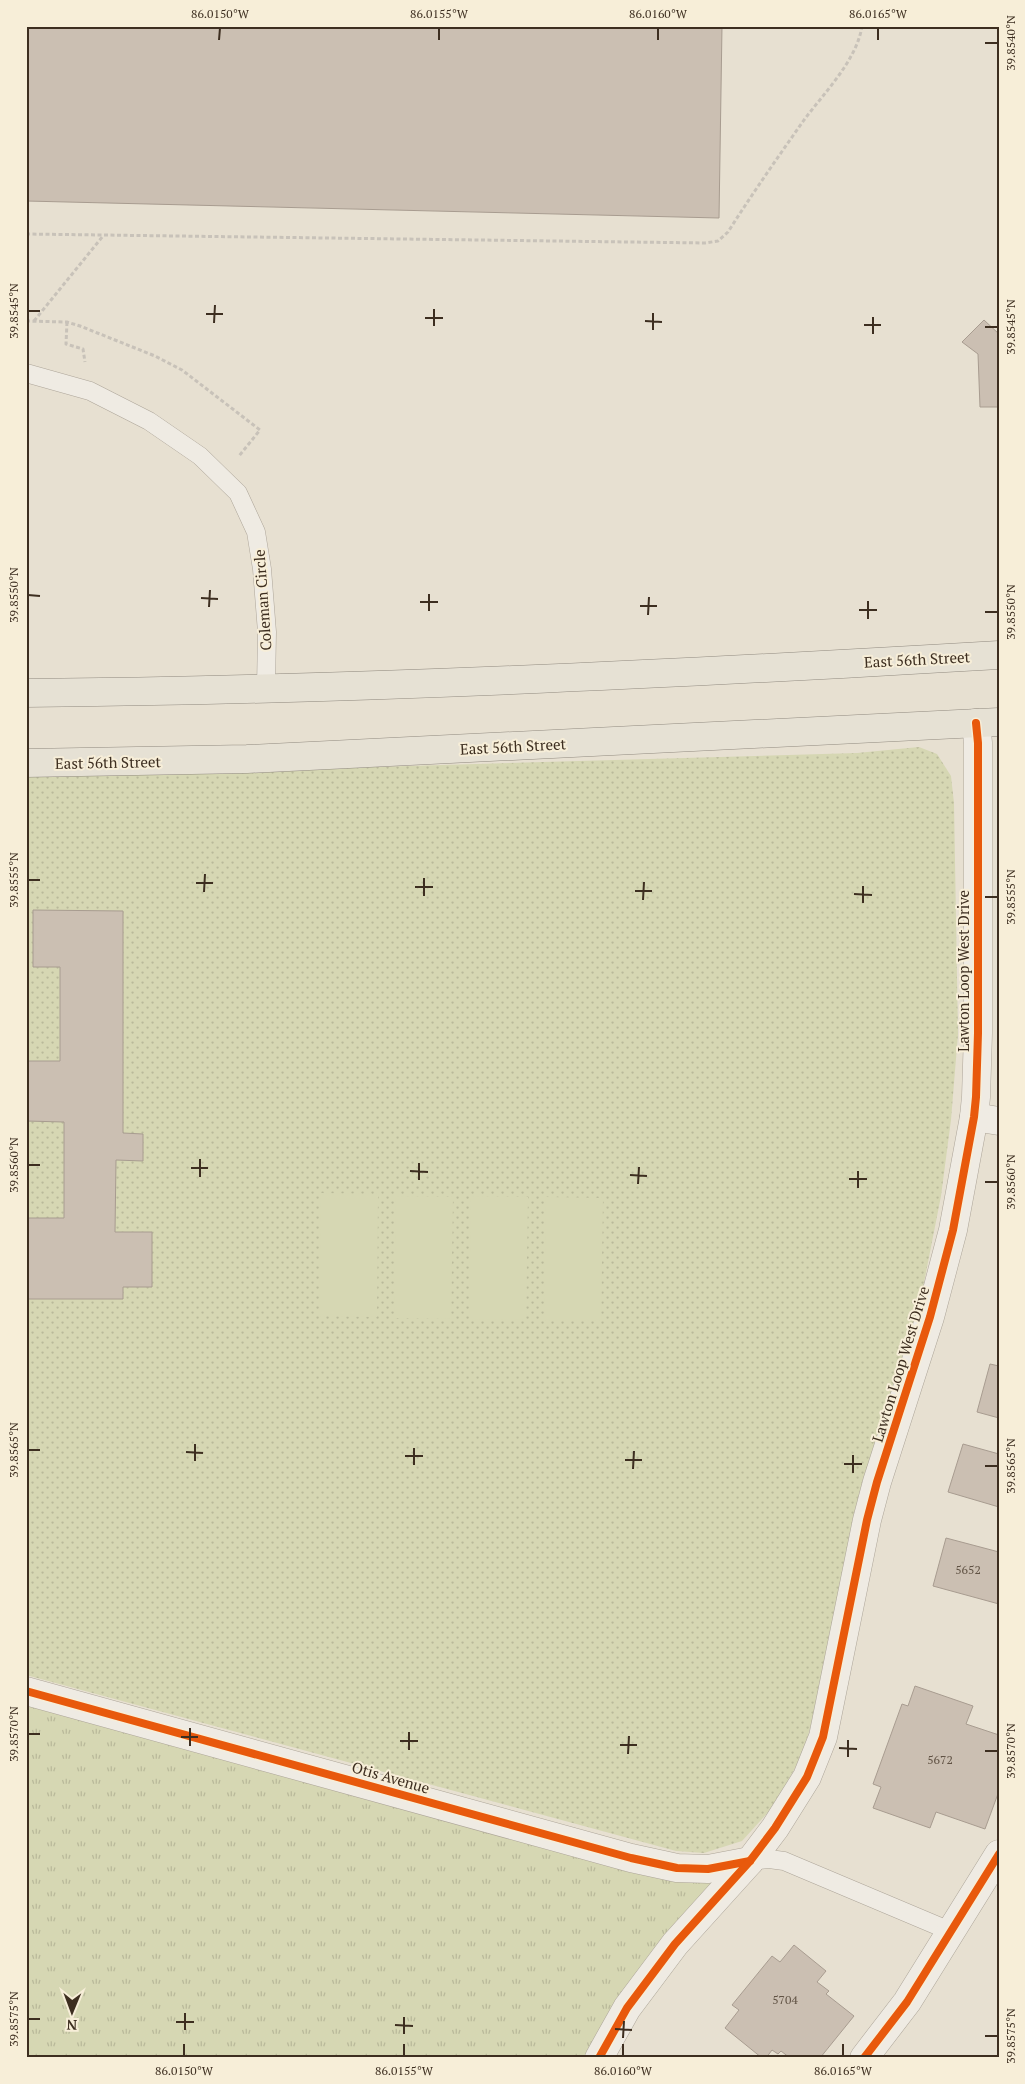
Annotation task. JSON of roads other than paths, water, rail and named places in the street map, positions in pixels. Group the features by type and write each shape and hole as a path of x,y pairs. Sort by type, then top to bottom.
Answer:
{"main road":[{"name":"East 56th Street","path":"26,693 514,681 999,655"},
{"name":"East 56th Street","path":"26,763 257,759 987,722"}],"street":[{"name":"Lawton Loop West Drive","path":"599,2058 627,2008 675,1944 750,1861 800,1790 823,1737 867,1520 877,1482 930,1317 953,1230 986,1119 976,1097 987,1074 978,753 987,722"},
{"name":"Otis Avenue","path":"26,1691 631,1858 677,1868 708,1869 750,1861"},
{"path":"864,2058 907,2002 999,1854"}],"lane":[{"name":"Coleman Circle","path":"26,373 90,391 149,421 192,451 238,493 256,532 262,569 267,632 266,688"},
{"path":"750,1861 769,1859 784,1861 950,1932"}]}
